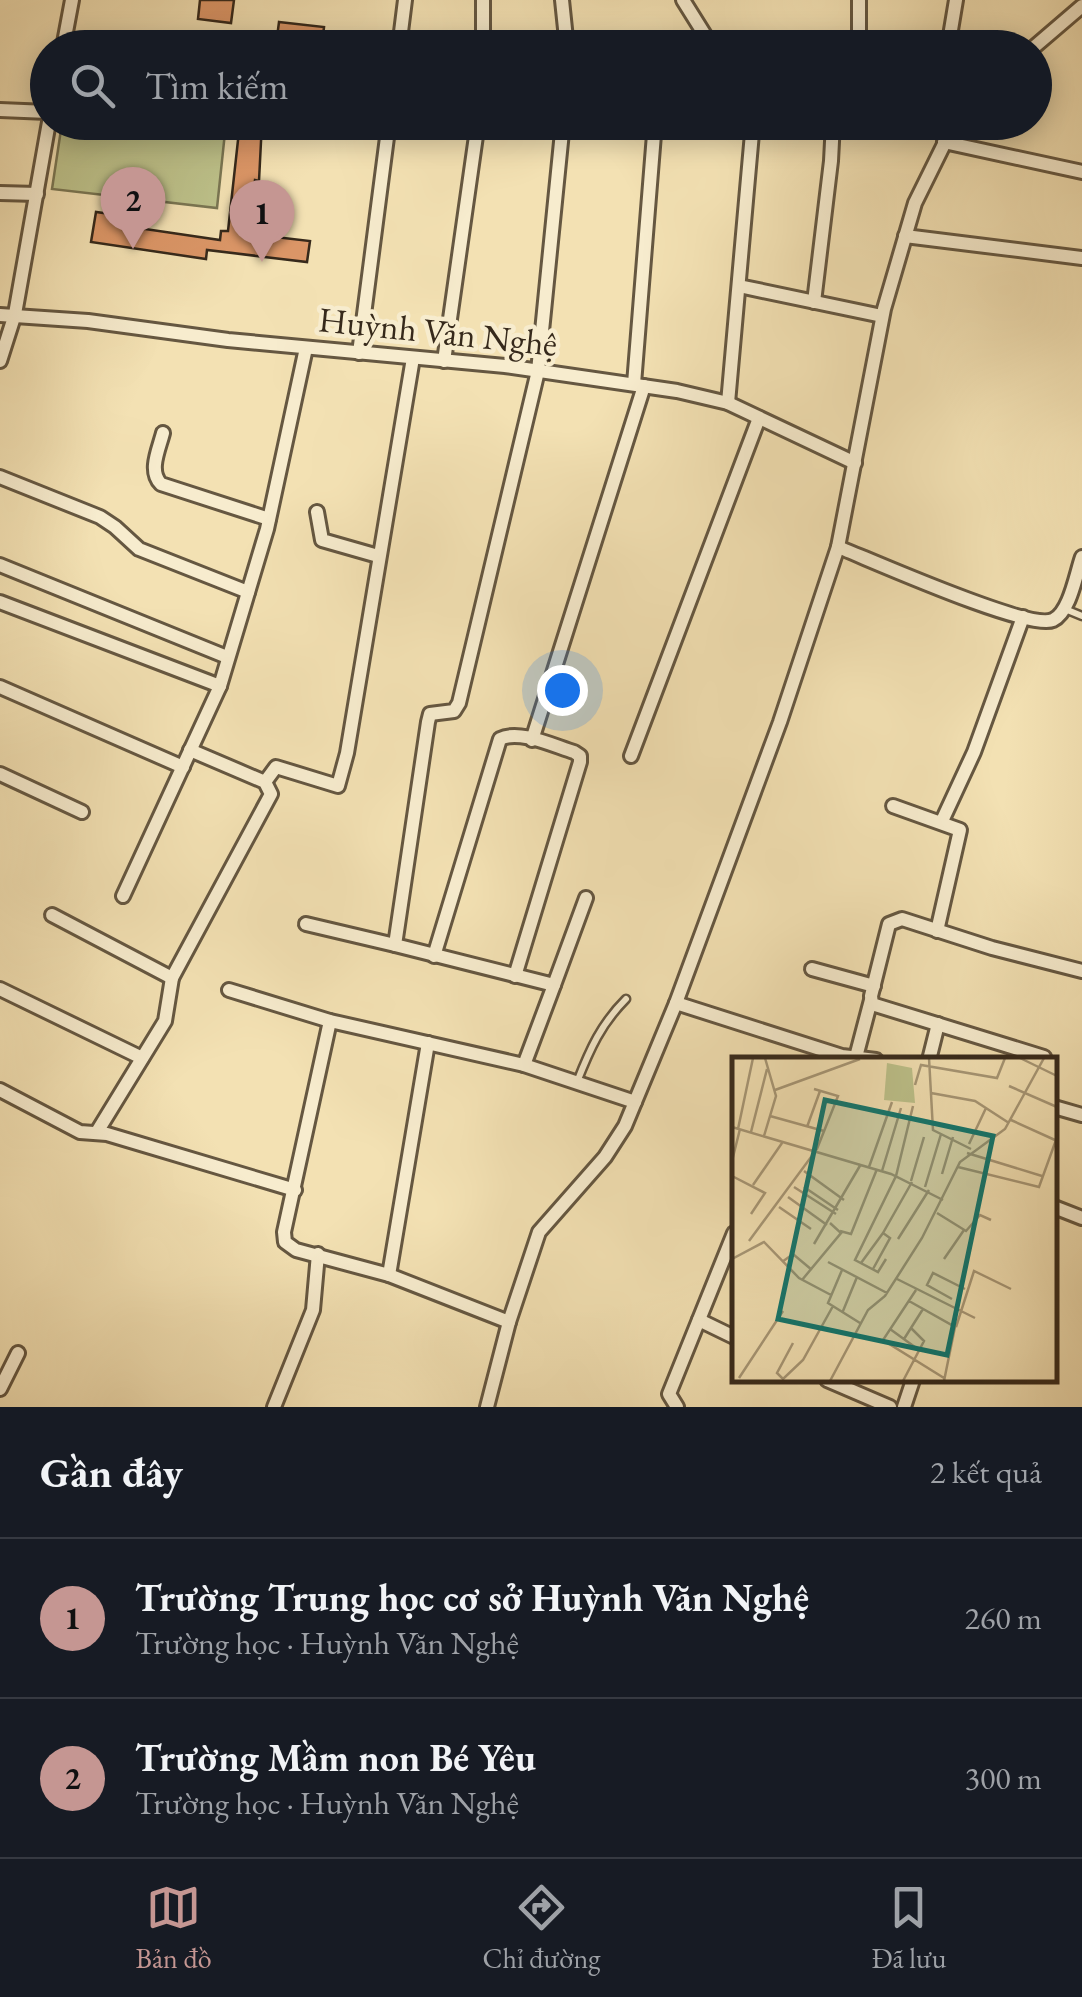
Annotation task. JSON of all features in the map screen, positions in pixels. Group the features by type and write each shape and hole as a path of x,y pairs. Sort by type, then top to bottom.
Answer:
{"street":[{"path":"66,30 72,0"},
{"path":"401,30 405,0"},
{"path":"483,0 483,30"},
{"path":"562,0 566,30"},
{"path":"683,0 702,30"},
{"path":"859,30 860,0"},
{"path":"951,30 956,0"},
{"path":"1052,32 1082,6"},
{"path":"0,110 30,111"},
{"path":"0,361 15,314 46,140"},
{"path":"360,353 387,140"},
{"path":"444,361 475,140"},
{"path":"395,945 428,722 430,714 454,712 458,703 538,371 562,140"},
{"path":"532,740 639,385 654,140"},
{"path":"728,403 751,140"},
{"path":"814,302 832,140"},
{"path":"487,1407 509,1322 539,1232 605,1157 625,1126 676,1002 780,722 838,548 882,316 915,203 944,142 1082,172"},
{"path":"0,194 37,194"},
{"path":"905,236 1082,258"},
{"path":"739,286 882,316"},
{"name":"Huỳnh Văn Nghệ","path":"0,315 639,385 728,403 855,462"},
{"path":"122,896 220,686 269,519 306,348"},
{"path":"265,782 276,767 338,786 347,753 413,358"},
{"path":"632,756 759,418"},
{"path":"163,433 154,469 161,484 269,519"},
{"path":"0,477 100,518 139,549 248,592"},
{"path":"317,512 322,540 378,556"},
{"path":"838,548 988,607 1041,622 1055,620 1064,609 1082,557"},
{"path":"0,565 228,657"},
{"path":"0,602 220,686"},
{"path":"942,821 974,752 1023,617"},
{"path":"0,687 183,766"},
{"path":"434,956 500,739 510,735 532,740 574,752 580,756 580,762 515,976"},
{"path":"97,1132 164,1021 172,978 271,794 265,782 190,750"},
{"path":"0,774 82,812"},
{"path":"893,806 960,830 937,931"},
{"path":"524,1064 586,898"},
{"path":"52,916 172,978"},
{"path":"856,1056 890,924 902,920 1082,971"},
{"path":"306,924 554,985"},
{"path":"812,969 874,986"},
{"path":"0,990 142,1058"},
{"path":"229,990 330,1022 524,1064 635,1102"},
{"path":"870,1000 872,1004 1044,1057"},
{"path":"676,1002 808,1053 861,1057"},
{"path":"330,1022 285,1242 296,1250 389,1275 509,1322"},
{"path":"930,1057 938,1024"},
{"path":"389,1275 428,1043"},
{"path":"0,1090 80,1132 97,1132 294,1190"},
{"path":"1057,1108 1082,1115"},
{"path":"1057,1207 1082,1218"},
{"path":"677,1407 669,1394 732,1238"},
{"path":"274,1407 312,1310 318,1254"},
{"path":"699,1320 732,1336"},
{"path":"0,1389 18,1353"},
{"path":"832,1382 890,1407"},
{"path":"904,1407 912,1382"}],"lane":[{"path":"1064,609 1082,616"},
{"path":"576,1083 594,1037 626,999"}],"green space":[{"path":"59,140 224,140 217,208 52,189"}],"building":[{"path":"200,0 234,0 231,23 198,19"},
{"path":"279,22 324,27 324,30 278,30"},
{"path":"238,140 261,140 259,181 255,180 249,234 310,241 307,262 207,250 206,259 91,242 96,212 147,219 145,229 220,240 221,231 228,231"}],"place":[{"name":"Trường Mầm non Bé Yêu","path":"133,249"},
{"name":"Trường Trung học cơ sở Huỳnh Văn Nghệ","path":"262,262"}]}
